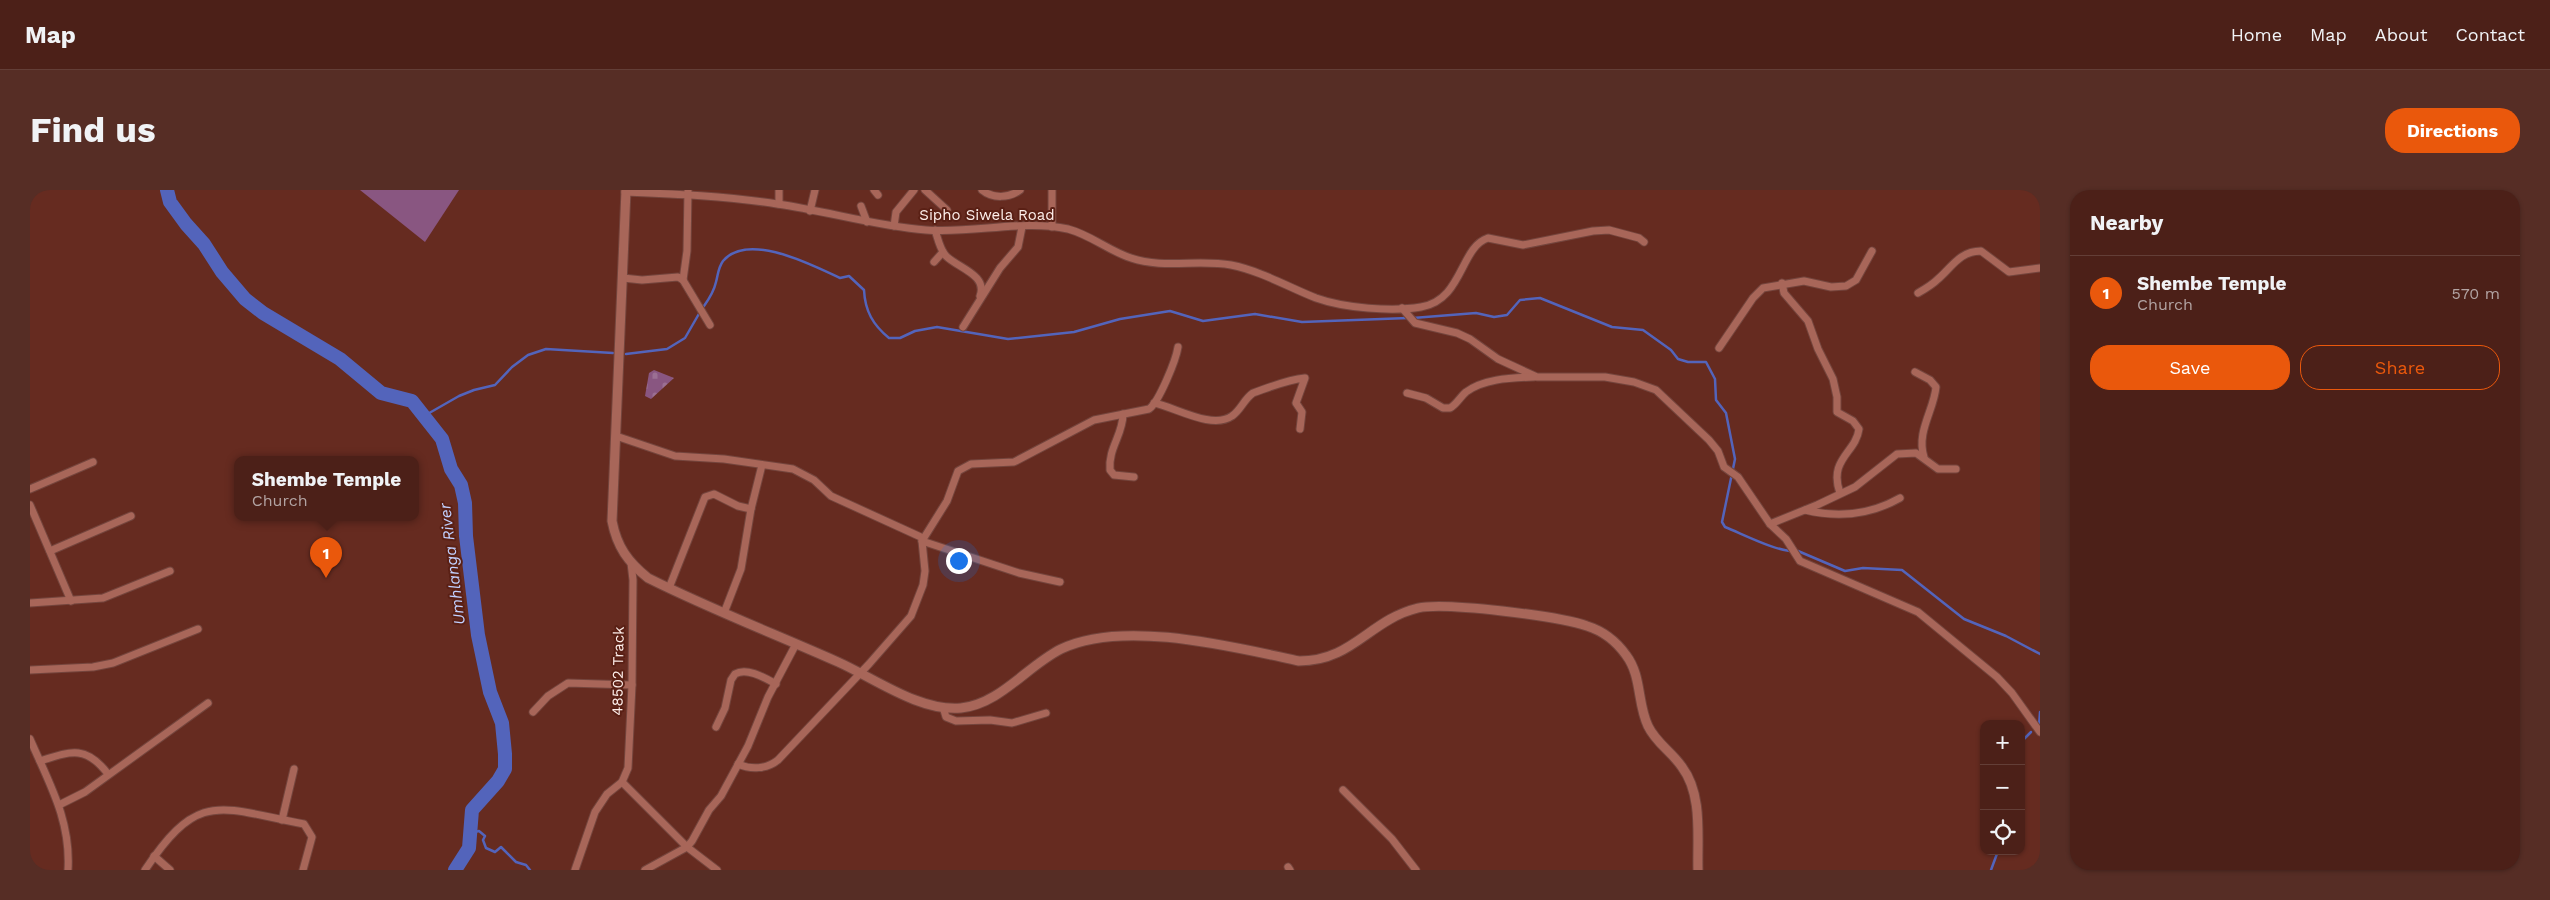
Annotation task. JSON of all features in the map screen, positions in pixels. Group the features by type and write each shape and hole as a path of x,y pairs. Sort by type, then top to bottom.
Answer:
{"street":[{"path":"779,204 780,190"},
{"path":"894,226 896,212 914,190"},
{"path":"925,190 946,210"},
{"path":"984,191 1011,196 1020,190"},
{"path":"1052,190 1052,227"},
{"path":"626,191 612,521 618,544 631,564 648,578 925,704 961,708 990,698 1046,657 1071,645 1097,638 1116,636 1196,640 1299,661 1311,661 1334,656 1354,645 1383,623 1419,608 1456,607 1578,623 1610,638 1627,656 1637,679 1642,709 1648,726 1654,736 1680,765 1688,778 1696,804 1698,870"},
{"name":"Sipho Siwela Road","path":"626,191 725,193 867,222 935,230 1052,227 1089,236 1132,259 1180,264 1209,261 1234,266 1338,304 1404,310 1424,307 1442,298 1456,280 1477,245 1488,238 1523,245 1593,231 1609,230 1639,238 1644,242"},
{"path":"683,280 688,251 689,192"},
{"path":"810,211 814,192"},
{"path":"860,206 867,222"},
{"path":"963,326 979,298 1000,268 1018,247 1022,227"},
{"path":"935,230 943,252 978,280 982,288 979,298"},
{"path":"1719,348 1758,292 1782,283 1804,281 1831,287 1846,286 1856,280 1872,251"},
{"path":"1918,293 1938,280 1960,257 1977,251 2009,272 2040,268"},
{"path":"934,262 943,252"},
{"path":"623,278 642,280 678,277 683,280 710,325"},
{"path":"1782,283 1784,293 1808,321 1818,349 1833,379 1837,397 1837,412 1853,420 1859,428 1858,434 1840,461 1837,485 1840,493"},
{"path":"1404,310 1415,323 1457,333 1470,339 1498,359 1537,377"},
{"path":"738,764 754,768 775,762 912,616 925,571 922,539 947,501 954,477 964,466 976,463 1014,462 1084,423 1147,410 1154,403 1176,358 1178,347"},
{"path":"1915,372 1930,380 1936,387 1925,421 1922,450 1924,457"},
{"path":"1407,393 1426,398 1443,408 1450,408 1466,392 1485,384 1507,379 1604,376 1649,386 1709,440 1718,451 1724,468 1738,477 1770,524 1793,547 1800,561 1918,612 1997,677 2012,693 2040,732"},
{"path":"1154,403 1175,408 1196,418 1224,420 1235,415 1252,393 1264,391 1282,381 1305,378 1296,403 1302,412 1300,429"},
{"path":"1123,414 1123,425 1110,454 1110,470 1114,475 1134,477"},
{"path":"616,436 675,456 730,460 793,469 804,473 831,496 922,539 1019,573 1060,582"},
{"path":"1770,524 1804,510 1865,480 1897,454 1916,453 1938,468 1956,469"},
{"path":"30,489 93,462"},
{"path":"724,613 741,569 751,509 762,465"},
{"path":"669,588 705,497 714,494 738,506 751,509"},
{"path":"1804,510 1830,515 1859,513 1883,508 1900,498"},
{"path":"30,505 71,601"},
{"path":"50,551 132,516"},
{"name":"48502 Track","path":"622,780 630,752 633,580 631,564"},
{"path":"30,603 103,598 170,571"},
{"path":"30,669 102,666 124,660 198,629"},
{"path":"645,870 687,847 709,810 721,796 796,644"},
{"path":"716,727 725,708 731,680 735,674 742,671 762,676 776,684"},
{"path":"533,712 548,696 568,683 632,685"},
{"path":"59,805 85,792 208,703"},
{"path":"943,707 946,718 956,721 990,720 1012,723 1046,713"},
{"path":"30,739 59,805 67,834 68,870"},
{"path":"40,761 68,752 84,753 99,763 108,774"},
{"path":"282,820 294,769"},
{"path":"575,870 595,812 607,794 622,780 687,847 717,870"},
{"path":"1343,790 1392,838 1416,870"},
{"path":"145,870 179,826 189,818 210,810 224,808 304,824 311,833 310,848 303,870"},
{"path":"154,856 170,870"}],"green space":[{"path":"360,190 459,190 425,242"},
{"path":"654,370 674,378 651,399 645,396 649,373"}],"waterway":[{"name":"Umhlanga River","path":"167,190 170,202 204,244 222,272 245,299 263,313 340,359 381,393 412,401 442,439 451,469 461,485 465,503 466,536 478,635 490,692 502,723 505,754 505,769 498,781 472,810 469,848 455,870"},
{"path":"704,306 714,289 723,261 734,253 748,249 764,250 798,259 840,278 849,276 864,290 866,305 874,323 889,338 900,338 915,331 937,327 1008,339 1074,332 1120,319 1170,311 1203,321 1255,314 1302,322 1408,318"},
{"path":"1413,318 1476,313 1494,317 1507,315 1520,300 1540,298 1612,327 1643,330 1671,350 1678,359 1688,362 1706,362 1715,379 1716,400 1726,413 1735,459 1722,522 1725,527 1772,547 1798,551 1845,571 1863,568 1902,570 1964,619 2006,636 2040,654"},
{"path":"626,354 667,349 685,338 700,312"},
{"path":"424,416 459,396 495,385 512,367 528,355 546,349 613,353"},
{"path":"2039,726 2040,712"},
{"path":"2025,738 2031,732"},
{"path":"470,833 479,831 485,836 483,840 486,848 495,852 501,847 516,862 526,865 530,870"},
{"path":"1991,870 1997,855"}],"place":[{"name":"Shembe Temple","path":"326,578"}]}
